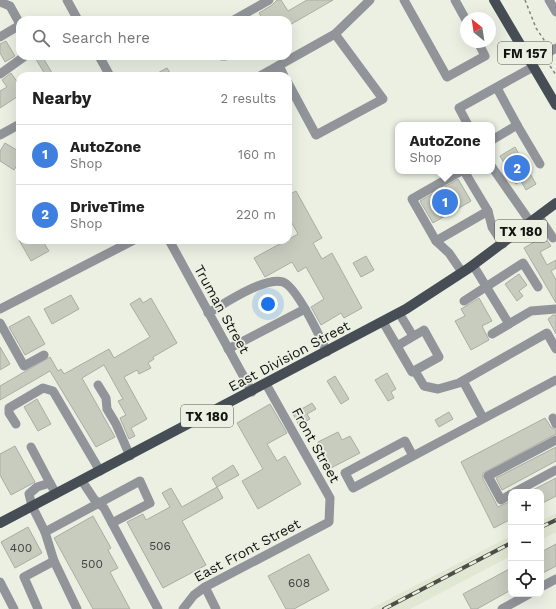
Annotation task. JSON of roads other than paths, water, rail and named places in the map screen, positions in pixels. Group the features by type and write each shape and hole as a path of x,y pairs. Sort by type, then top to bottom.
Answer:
{"main road":[{"name":"FM 157","path":"494,0 556,105"},
{"path":"554,207 556,194"},
{"name":"East Division Street","path":"0,523 252,392 399,313 473,265 554,207"}],"street":[{"path":"68,0 76,16"},
{"path":"241,16 268,0"},
{"path":"292,59 335,34 370,0"},
{"path":"404,0 447,77 485,56 481,48"},
{"path":"455,0 462,12"},
{"path":"549,0 556,12"},
{"path":"0,2 10,6 16,17"},
{"path":"248,12 251,16"},
{"path":"0,37 16,27"},
{"path":"292,90 316,135 383,99 335,34"},
{"path":"467,122 460,108 496,88 556,48"},
{"path":"0,74 19,60"},
{"path":"101,60 106,72"},
{"path":"268,72 290,60"},
{"path":"279,66 282,72"},
{"path":"496,88 540,164"},
{"path":"495,138 518,125"},
{"path":"0,135 16,126"},
{"path":"495,171 535,220 553,238"},
{"path":"456,174 412,199 436,241 450,253 462,272"},
{"path":"466,174 488,211 492,227 503,244"},
{"path":"436,241 488,211"},
{"path":"0,309 126,244"},
{"name":"Truman Street","path":"171,244 252,392"},
{"path":"464,302 523,263 538,287"},
{"path":"473,265 509,324"},
{"path":"208,313 257,286 273,282 283,282 291,287 305,309 327,352"},
{"path":"228,349 305,309"},
{"path":"492,334 530,311 556,309"},
{"path":"399,313 413,336"},
{"path":"383,322 412,372 415,371 424,386 438,389 463,381 547,333 556,349"},
{"path":"0,323 24,366 44,355"},
{"path":"397,346 424,330 439,357 415,371"},
{"path":"413,456 405,441 344,473 353,488 556,380"},
{"path":"463,381 483,418"},
{"name":"Front Street","path":"266,384 330,498 329,522"},
{"path":"98,385 106,398 107,409 130,456"},
{"path":"16,424 9,413 9,408 43,388 53,391 100,471"},
{"path":"508,496 501,500 488,476 556,440"},
{"path":"30,447 56,494"},
{"path":"521,489 556,470"},
{"path":"82,481 87,491 104,508 158,609"},
{"path":"45,532 138,481 141,482 150,503 112,523"},
{"path":"50,483 37,487 29,494 32,506 45,532 54,561 74,608"},
{"name":"East Front Street","path":"183,609 194,595 205,587 329,522"},
{"path":"38,609 24,577 54,561"},
{"path":"544,586 556,579"},
{"path":"0,582 14,609"},
{"path":"205,587 216,609"},
{"path":"502,609 524,597"}],"railway":[{"path":"544,526 556,520"},
{"path":"384,609 508,545"}],"place":[{"name":"DriveTime","path":"517,168"},
{"name":"AutoZone","path":"445,202"}]}
